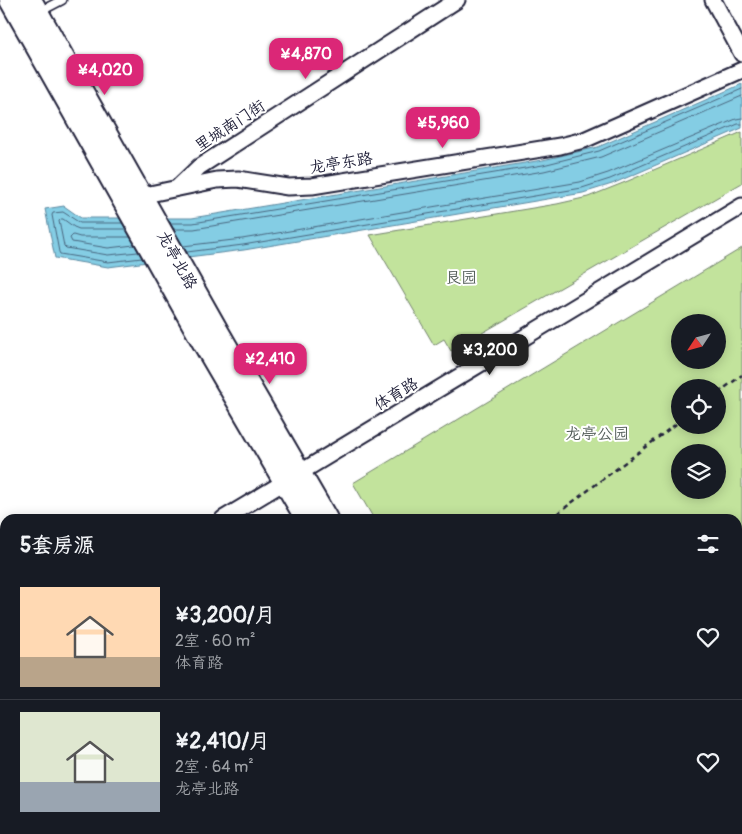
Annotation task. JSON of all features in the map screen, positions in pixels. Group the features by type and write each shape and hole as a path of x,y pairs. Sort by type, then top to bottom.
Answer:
{"main road":[{"name":"龙亭北路","path":"11,0 140,206"},
{"name":"龙亭北路","path":"33,6 174,273 292,477 322,514"},
{"name":"龙亭北路","path":"292,477 305,514"}],"street":[{"name":"里城南门街","path":"177,188 199,167 457,0"},
{"path":"713,0 742,54"},
{"name":"龙亭东路","path":"140,206 177,188 217,180 238,179 288,187 312,186 560,146 584,140 742,70"},
{"name":"体育路","path":"231,514 742,206"}],"lane":[{"path":"33,6 62,0"}],"path":[{"path":"726,387 742,375"},
{"path":"557,514 671,428"}],"green space":[{"name":"艮园","path":"742,132 742,183 451,351 444,339 434,345 370,235 557,204 588,197"},
{"name":"龙亭公园","path":"742,248 742,514 371,514 353,483"}],"water":[{"path":"742,84 742,128 612,184 583,193 244,250 108,267 55,258 45,209 64,206 81,218 192,218 543,160 598,147"}]}
